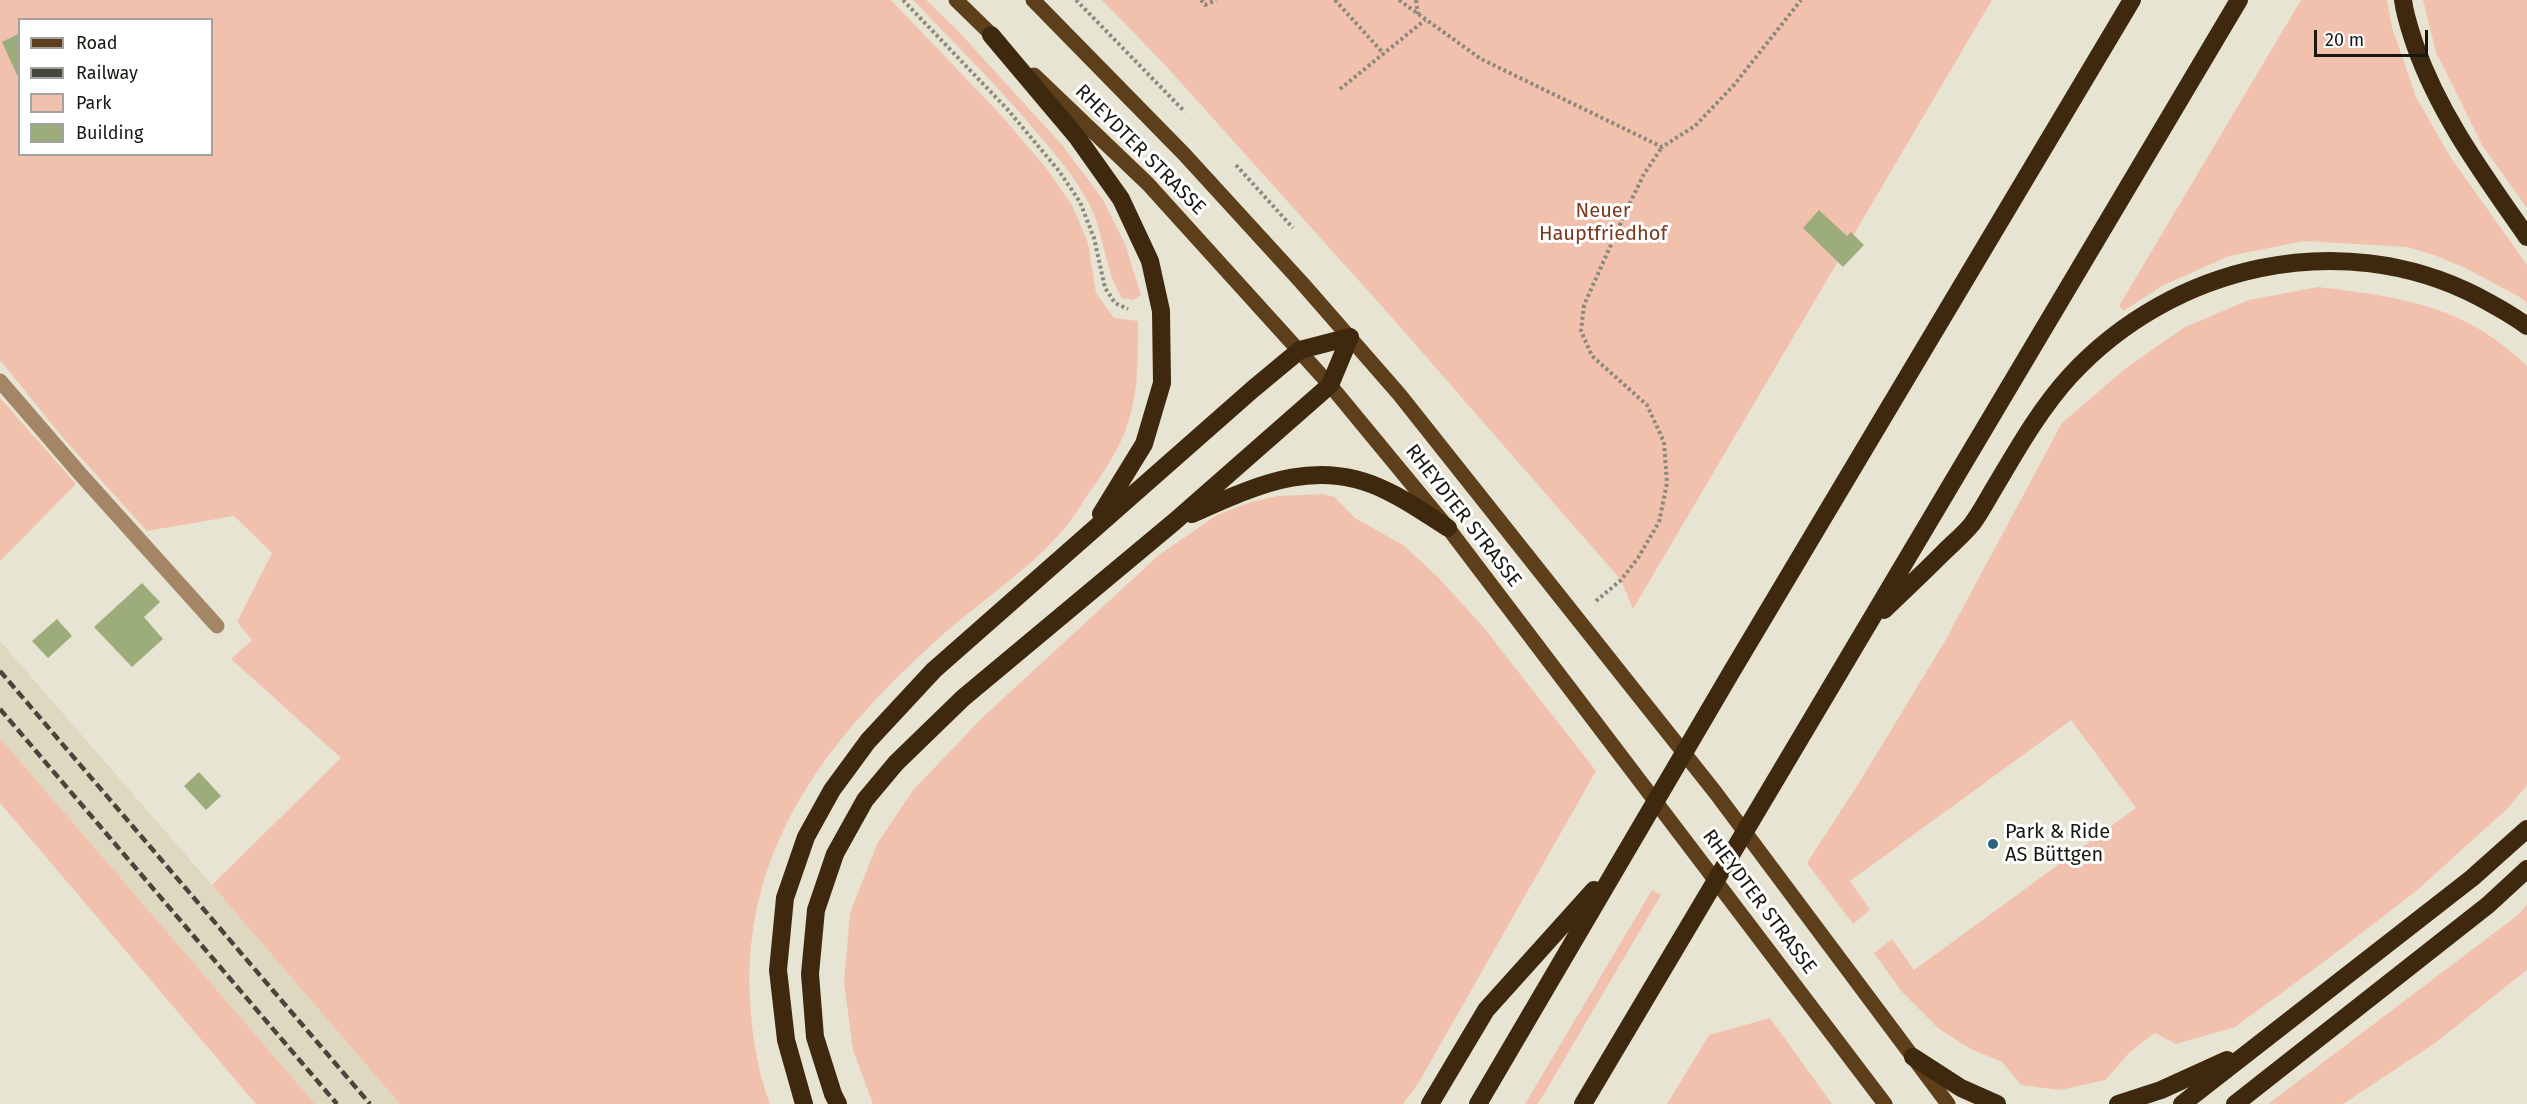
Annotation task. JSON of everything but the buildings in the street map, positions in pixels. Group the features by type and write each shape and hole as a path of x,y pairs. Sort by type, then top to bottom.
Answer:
{"highway":[{"path":"1478,1104 1732,671 2132,0"},
{"path":"1583,1104 2239,0"},
{"path":"2403,0 2404,13 2432,88 2465,148 2527,237"},
{"path":"991,35 1077,137 1121,199 1150,261 1161,311 1162,383 1144,444 1115,495 1082,542"},
{"path":"1866,628 1972,525 2032,424 2070,376 2110,339 2136,321 2153,310 2209,283 2265,266 2335,260 2394,266 2454,285 2513,315 2527,326"},
{"path":"804,1104 786,1040 778,970 785,898 806,837 832,790 868,741 934,670 1253,389 1300,350 1350,337"},
{"path":"838,1104 816,1037 810,974 816,910 835,854 865,800 896,763 963,698 1174,522 1330,385 1350,337"},
{"path":"1174,522 1248,489 1298,475 1356,479 1388,491 1448,528"},
{"path":"2182,1104 2472,878 2527,829"},
{"path":"1430,1104 1486,1010 1622,859"},
{"path":"2235,1104 2488,905 2527,869"},
{"path":"2118,1104 2161,1090 2254,1048"},
{"path":"1913,1057 1961,1088 1997,1104"}],"main road":[{"name":"RHEYDTER STRASSE","path":"956,0 1148,184 1330,385 1448,528 1885,1104"},
{"name":"RHEYDTER STRASSE","path":"1033,0 1184,154 1400,394 1715,792 1948,1104"}],"lane":[{"path":"0,381 216,626"}],"path":[{"path":"903,0 1008,110 1059,171 1080,202 1094,238 1105,288 1115,303 1128,309"},
{"path":"1201,0 1205,5 1216,0"},
{"path":"1335,0 1383,54"},
{"path":"1400,0 1481,59 1662,147"},
{"path":"1416,0 1418,15"},
{"path":"1622,580 1659,522 1666,483 1664,442 1647,405 1592,356 1581,331 1584,305 1640,182 1662,147 1695,126 1734,85 1801,0"},
{"path":"1340,89 1425,20"}],"shaded area":[{"path":"0,641 400,1104 315,1104 0,738"}],"green space":[{"path":"0,0 891,0 1000,114 1047,169 1072,205 1088,243 1096,293 1114,318 1138,321 1136,387 1127,426 1112,458 1072,519 1035,558 938,639 862,715 829,755 801,798 777,844 761,892 751,944 752,1026 758,1065 770,1104 400,1104 212,885 341,758 231,659 252,640 237,622 272,553 234,516 147,531 63,438 0,360"},
{"path":"913,0 926,0 960,33 1062,145 1102,198 1125,244 1141,295 1133,300 1122,298 1111,275 1093,212 1082,191 1064,166 1008,99"},
{"name":"Neuer Hauptfriedhof","path":"1102,0 1992,0 1633,609 1621,580 1387,312 1165,65"},
{"path":"2301,0 2387,0 2392,27 2416,97 2451,158 2527,265 2527,303 2465,268 2407,247 2304,241 2229,256 2162,286 2123,311 2119,306"},
{"path":"2423,0 2527,0 2527,208 2482,145 2436,52"},
{"path":"2318,287 2377,295 2430,307 2480,329 2527,366 2527,785 2507,809 2415,892 2235,1027 2176,1044 2155,1033 2130,1052 2105,1080 2060,1090 2021,1085 2002,1062 1971,1049 1939,1029 1902,992 1874,953 1892,939 1914,970 2136,808 2071,720 1850,881 1870,910 1853,924 1807,863 1862,778 1945,641 2062,423 2126,368 2185,327 2249,300"},
{"path":"0,398 76,484 0,561"},
{"path":"1324,494 1334,497 1355,518 1403,545 1437,576 1484,628 1596,771 1419,1082 1403,1104 873,1104 853,1050 844,983 850,913 877,844 914,789 983,717 1159,555 1217,515 1251,502 1278,496"},
{"path":"0,738 315,1104 256,1104 0,803"},
{"path":"1652,890 1661,895 1538,1104 1525,1104"},
{"path":"2527,904 2527,970 2435,1043 2343,1104 2268,1104 2518,915"},
{"path":"1770,1018 1832,1104 1667,1104 1709,1035"}],"railway":[{"path":"0,671 370,1104"},
{"path":"0,709 337,1104"}],"place":[{"name":"Park & Ride AS Büttgen","path":"1993,844"}]}
